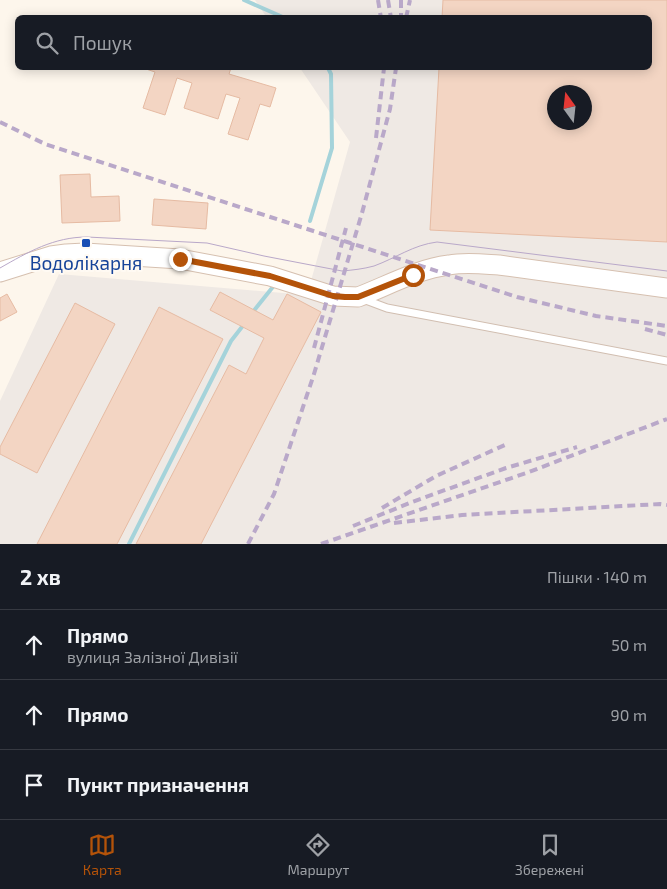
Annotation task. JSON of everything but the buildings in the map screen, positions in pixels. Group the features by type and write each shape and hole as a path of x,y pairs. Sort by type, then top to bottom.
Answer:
{"street":[{"path":"3,273 51,256 84,253 180,259 270,276 333,296 358,297 430,269 473,263 667,288"}],"lane":[{"path":"358,297 387,308 667,362"}],"shaded area":[{"path":"255,0 667,0 667,544 0,544 0,401 59,274 307,295 350,142 301,70 652,70 652,15 265,15"}],"waterway":[{"path":"244,0 278,15"},
{"path":"310,221 332,148 331,74 329,70"},
{"path":"252,313 276,283"},
{"path":"129,544 231,341 245,323"}],"tram line":[{"path":"0,268 42,246 63,240 87,237 207,243 342,271 374,266 412,249 437,242 667,271"}],"railway":[{"path":"378,0 380,15"},
{"path":"388,0 390,15"},
{"path":"401,0 401,15"},
{"path":"407,15 410,0"},
{"path":"376,138 384,70"},
{"path":"248,544 274,494 314,374 362,213 390,109 396,70"},
{"path":"0,122 45,144 517,297 596,316 667,326"},
{"path":"314,348 346,228"},
{"path":"645,329 667,335"},
{"path":"321,544 529,472 667,419"},
{"path":"382,508 436,476 507,444"},
{"path":"353,526 412,502 506,468 577,447"},
{"path":"394,523 462,515 667,505"}],"place":[{"name":"Водолікарня","path":"86,243"}],"route":[{"path":"180,259 270,276 333,296 345,297 358,297 413,275"}]}
